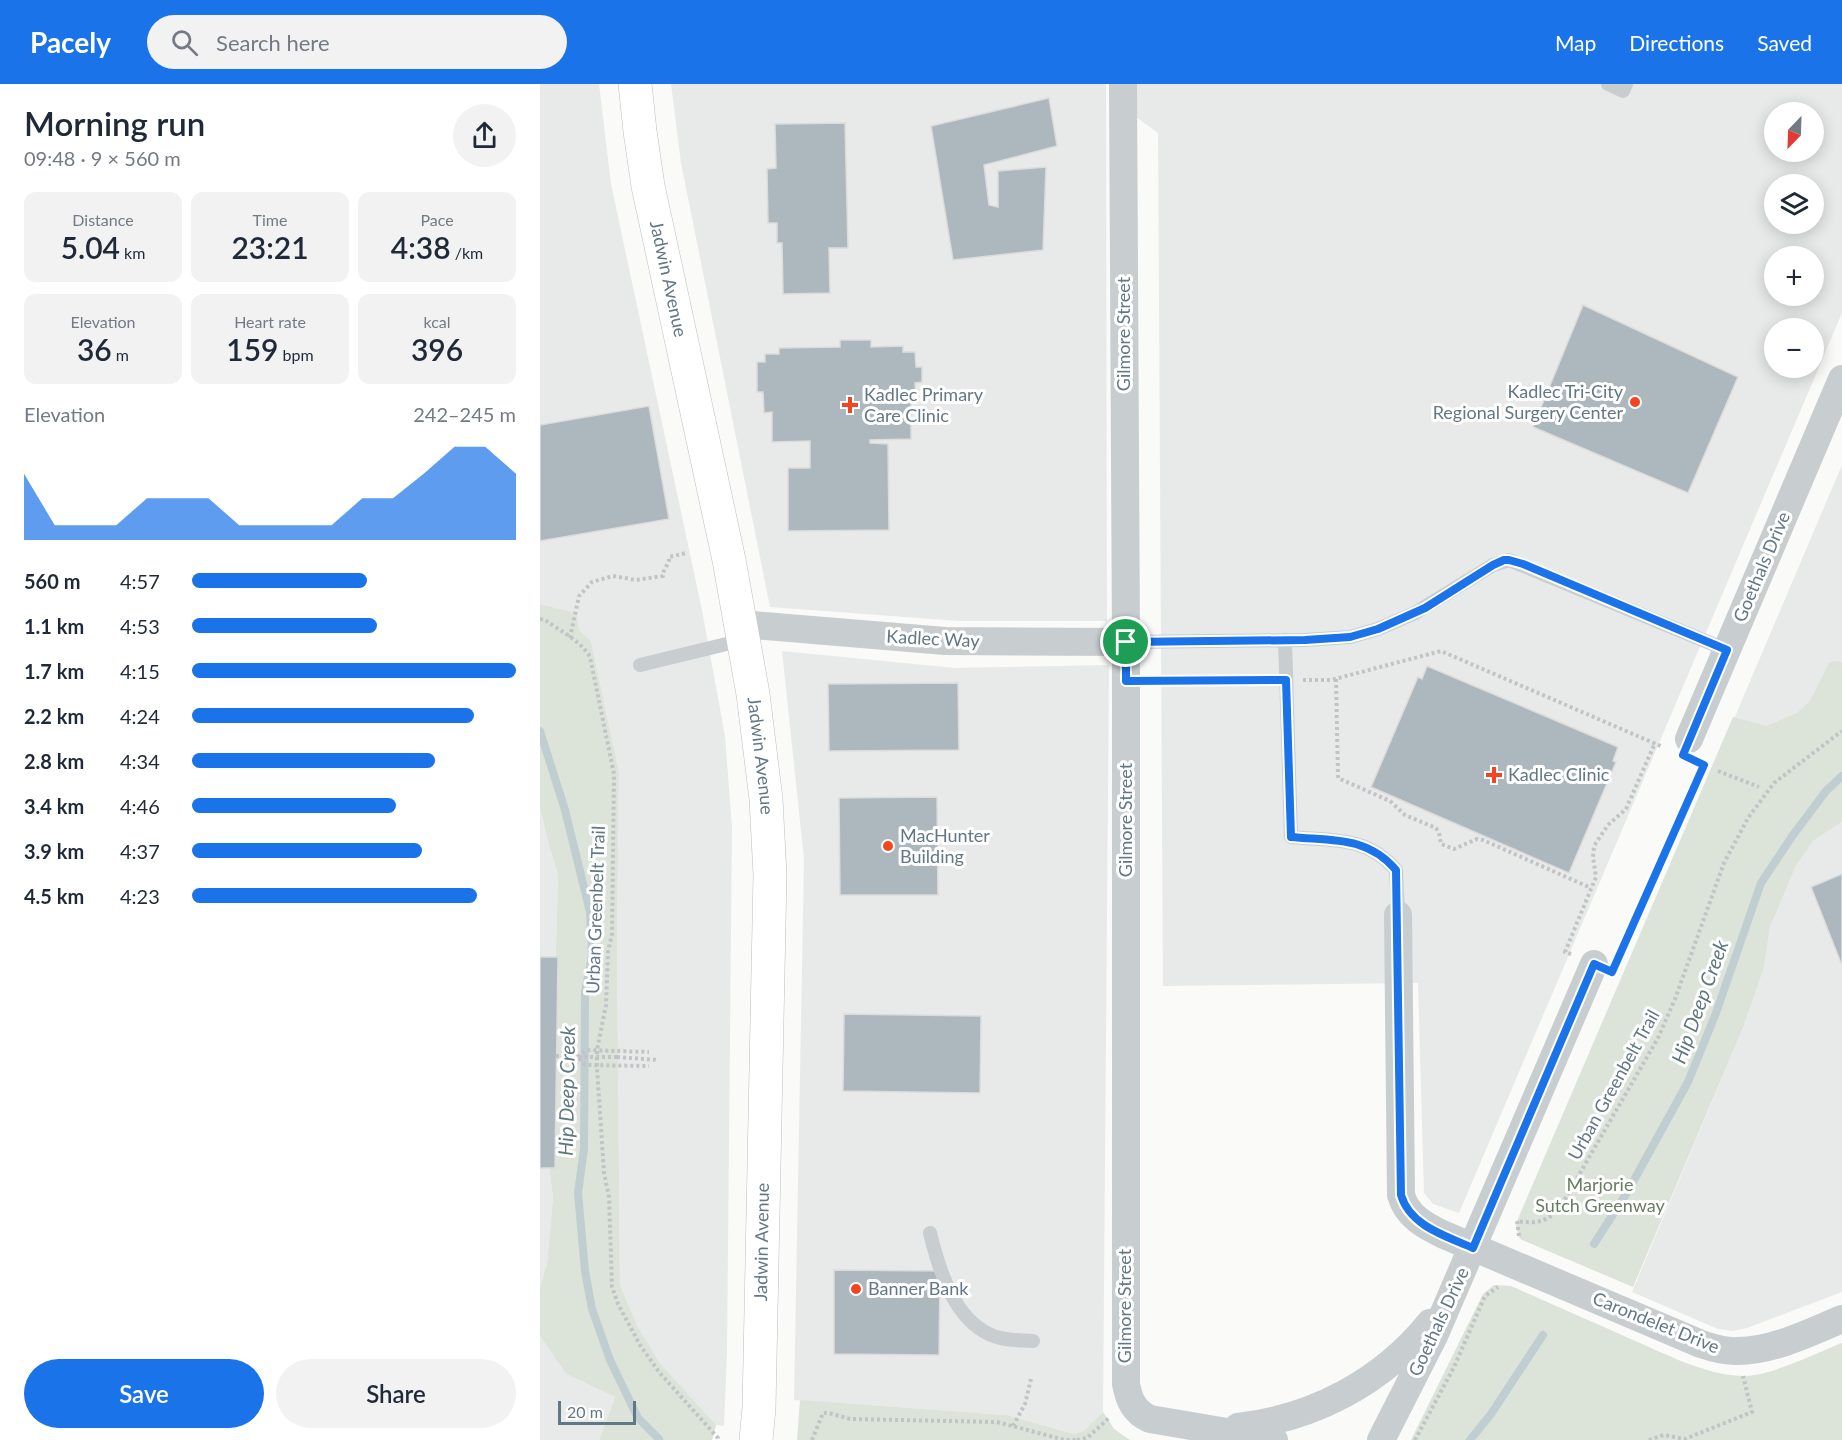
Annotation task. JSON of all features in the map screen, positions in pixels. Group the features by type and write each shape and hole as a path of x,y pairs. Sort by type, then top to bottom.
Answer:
{"main road":[{"name":"Jadwin Avenue","path":"635,84 648,186 699,414 742,632 766,799 770,875 760,1385 756,1440"}],"street":[{"name":"Gilmore Street","path":"1123,84 1126,1384 1132,1404 1144,1417 1275,1440"},
{"name":"Goethals Drive","path":"1686,747 1839,396"},
{"name":"Kadlec Way","path":"742,632 945,641 1126,642"},
{"name":"Carondelet Drive","path":"1398,915 1401,1195 1407,1208 1422,1223 1473,1248 1701,1344 1726,1351 1738,1352 1783,1342 1842,1319"},
{"name":"Goethals Drive","path":"1381,1440 1429,1346 1457,1284 1594,964"},
{"path":"1206,1429 1250,1425 1280,1419 1309,1410 1355,1388 1395,1361 1443,1305 1457,1284"}],"lane":[{"path":"1608,84 1623,91 1626,84"},
{"path":"1126,642 1342,638 1378,629 1425,608 1493,565 1509,560 1727,650"},
{"path":"640,665 742,632"},
{"path":"1285,640 1291,837 1356,843 1376,852 1396,870 1398,915"},
{"path":"930,1233 941,1268 958,1306 974,1325 992,1336 1033,1341"}],"path":[{"path":"570,638 579,596 592,582 613,576 636,580 663,576 669,556 686,553"},
{"name":"Urban Greenbelt Trail","path":"542,620 570,638 590,657 614,774 612,934 608,952 606,1005 597,1050 604,1173 609,1197 612,1287 630,1325 659,1372 718,1440"},
{"path":"1126,681 1336,679 1442,651 1655,743 1686,747 1704,765 1612,972 1565,952 1596,877 1594,846 1608,825 1626,809 1655,743"},
{"path":"1336,679 1338,778 1390,801 1405,814 1436,828 1441,844 1454,849 1477,839 1483,840 1591,888"},
{"name":"Urban Greenbelt Trail","path":"1415,1440 1454,1366 1485,1296 1496,1289 1509,1263 1520,1239 1516,1227 1517,1221 1541,1222 1549,1219 1561,1206 1659,1038 1724,863 1748,818 1774,783 1842,731"},
{"path":"1718,771 1759,788"},
{"path":"578,1057 586,1050 649,1052"},
{"path":"556,1056 658,1060"},
{"path":"578,1057 585,1065 649,1066"},
{"path":"1649,1440 1664,1435 1685,1439 1752,1412 1738,1352"},
{"path":"1012,1426 1025,1404 1031,1379"},
{"path":"812,1440 823,1413 850,1419 997,1422 1065,1440 1087,1438 1110,1416 1116,1425"}],"shaded area":[{"path":"540,84 599,84 611,184 702,610 725,736 732,827 727,1352 724,1426 716,1425 660,1363 638,1327 620,1285 617,944 619,772 591,641 579,630 577,613 540,604"},
{"path":"671,84 1106,84 1107,621 959,621 770,607 681,163"},
{"path":"1136,84 1842,84 1842,313 1824,355 1824,318 1764,318 1764,378 1814,378 1459,1213 1433,1204 1424,1193 1418,983 1163,986 1158,133 1136,117"},
{"path":"1842,465 1842,748 1722,747"},
{"path":"782,651 955,668 1109,665 1103,1412 1084,1432 1074,1434 1006,1415 794,1400 804,859"},
{"path":"540,807 558,874 550,1173 553,1198 547,1263 540,1288"},
{"path":"1842,822 1842,1292 1747,1328 1733,1331 1718,1329 1632,1292 1743,1028 1764,968 1770,927 1796,866 1813,841"},
{"path":"540,1336 566,1374 615,1397 599,1440 540,1440"}],"green space":[{"path":"540,604 577,613 579,630 591,641 619,772 617,944 620,1285 638,1327 660,1363 716,1425 712,1440 599,1440 615,1397 566,1374 540,1336 540,1288 547,1263 553,1198 550,1173 558,874 540,807"},
{"name":"Marjorie Sutch Greenway","path":"1842,662 1842,822 1813,841 1796,866 1770,927 1764,968 1743,1028 1633,1287 1520,1239 1516,1227 1517,1221 1733,717 1766,726 1797,713 1810,701 1829,663"},
{"path":"1494,1285 1511,1286 1672,1357 1700,1368 1728,1375 1765,1373 1842,1343 1842,1440 1411,1440 1483,1294"},
{"path":"800,1400 1006,1415 1074,1434 1084,1431 1103,1412 1114,1429 1130,1440 797,1440"}],"building":[{"path":"1049,98 1057,146 984,165 989,205 998,207 998,171 1046,167 1043,250 953,260 931,126"},
{"path":"845,123 848,248 829,248 830,293 783,294 782,243 777,243 777,223 768,223 767,169 776,168 775,124"},
{"name":"Kadlec Tri-City Regional Surgery Center","path":"1583,305 1738,377 1688,493 1533,427"},
{"path":"840,340 871,340 871,347 903,346 903,352 915,352 916,367 922,367 922,382 915,383 916,403 911,403 911,439 870,440 870,443 888,444 889,530 788,531 788,468 810,468 810,441 772,442 772,412 764,413 763,392 757,392 757,362 765,362 765,354 779,354 779,348 840,347"},
{"path":"649,406 669,519 540,541 540,425"},
{"name":"Kadlec Clinic","path":"1427,666 1618,747 1613,761 1616,762 1569,873 1371,787 1418,677 1422,679"},
{"path":"958,683 959,750 829,751 828,684"},
{"name":"MacHunter Building","path":"937,797 938,895 840,895 839,798"},
{"path":"1842,874 1842,963 1841,963 1811,887"},
{"path":"540,957 558,957 555,1168 540,1168"},
{"path":"844,1014 981,1016 980,1093 843,1091"},
{"path":"834,1270 940,1271 939,1355 834,1354"}],"waterway":[{"name":"Hip Deep Creek","path":"540,731 565,810 590,912 592,956 585,992 584,1149 578,1193 585,1271 592,1309 610,1360 638,1418 659,1439"},
{"name":"Hip Deep Creek","path":"1594,1244 1628,1191 1688,1082 1716,1013 1761,883 1826,791 1842,776"},
{"name":"Hip Deep Creek","path":"1470,1440 1491,1414 1543,1335"}],"place":[{"name":"Kadlec Tri-City Regional Surgery Center","path":"1635,402"},
{"name":"Kadlec Primary Care Clinic","path":"850,405"},
{"name":"Kadlec Clinic","path":"1494,775"},
{"name":"MacHunter Building","path":"888,846"},
{"name":"Banner Bank","path":"856,1289"}],"route":[{"path":"1509,560 1727,650 1683,755 1704,765 1612,972 1594,964 1473,1248 1428,1227 1407,1208 1401,1195 1396,870 1376,852 1356,843 1291,837 1286,680 1126,681 1126,642 1305,640 1350,637 1378,629 1425,608 1493,565 1509,560"}]}
